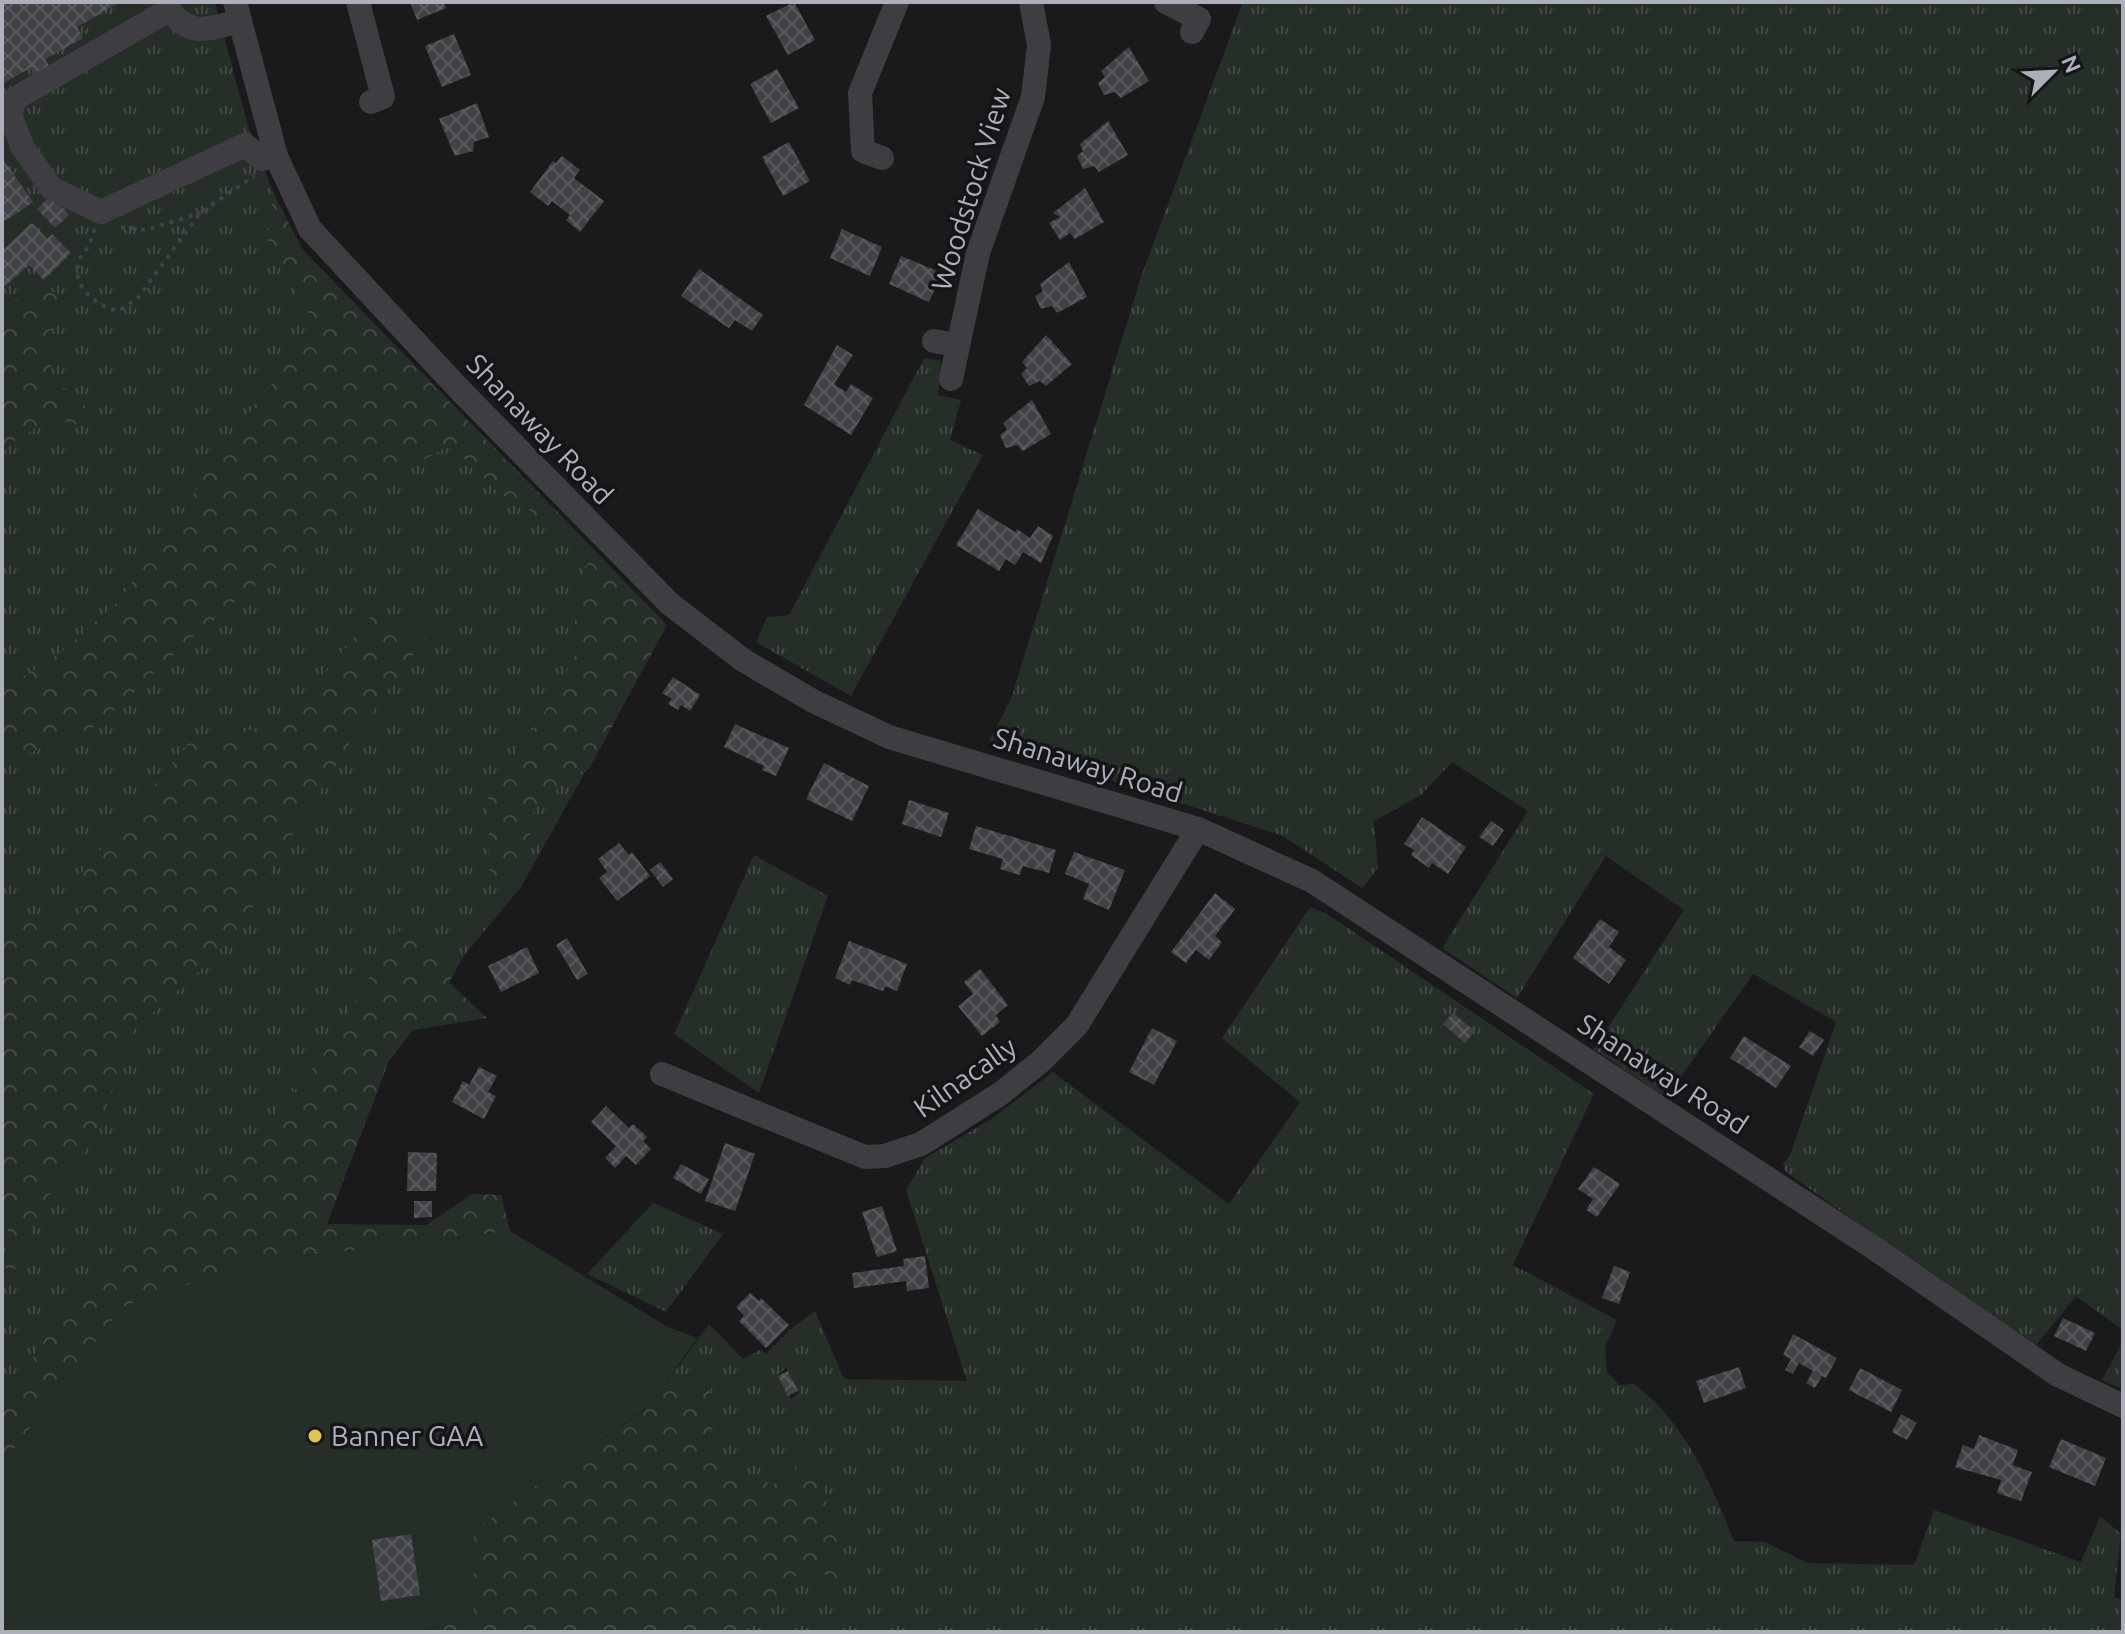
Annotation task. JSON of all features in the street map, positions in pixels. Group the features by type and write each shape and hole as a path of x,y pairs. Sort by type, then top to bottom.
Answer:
{"street":[{"path":"358,2 383,97 371,102"},
{"path":"882,158 863,151 860,93 897,2"},
{"name":"Woodstock View","path":"951,379 978,253 1033,97 1039,45 1031,2"},
{"path":"1166,2 1199,19 1192,32"},
{"path":"238,12 193,30 178,23 166,6 16,98 10,114 22,146 51,188 101,212 245,145 269,157"},
{"name":"Shanaway Road","path":"238,12 269,157 310,229 460,390 670,604 743,660 813,701 889,737 1198,829 1312,881 1874,1248 2058,1375 2123,1406"},
{"path":"934,341 958,345"},
{"name":"Kilnacally","path":"662,1074 865,1157 885,1156 921,1144 1000,1094 1040,1062 1077,1025 1198,829"}],"path":[{"path":"200,213 137,299 118,311 102,307 88,296 78,281 79,259 88,247 101,212 111,223 125,229 146,230 200,213 253,178 269,157"}],"green space":[{"path":"2,2 215,2 251,137 274,194 302,249 667,625 521,887 463,957 449,982 389,1061 326,1225 122,1307 2,1465"},
{"path":"1243,2 2123,2 2123,1330 2076,1296 2034,1348 1786,1172 1783,1164 1790,1155 1836,1022 1753,974 1666,1098 1594,1049 1684,910 1606,856 1517,998 1442,948 1528,811 1452,762 1421,795 1374,821 1378,868 1362,888 1283,836 989,741 1011,699 1141,277"},
{"path":"274,194 302,249 564,521 545,528 530,510 500,494 450,445 407,469 294,553 186,643 99,725 2,764 3,690 61,652 117,603 183,513 217,452 317,328 267,239"},
{"path":"44,288 64,296 49,334 52,378 95,414 85,426 50,418 2,453 2,304"},
{"path":"924,358 941,361 938,395 961,400 950,440 983,455 851,696 756,642 767,617 789,615"},
{"path":"593,552 667,625 589,769 573,774 534,810 521,887 490,877 488,789 540,720 575,656 575,591"},
{"path":"374,613 409,626 440,617 348,746 274,865 245,924 192,978 131,1032 97,1135 43,1202 17,1269 3,1268 8,1229 2,1202 2,928 28,919 74,921 86,900 77,878 188,744 277,724 318,682"},
{"path":"754,855 828,896 759,1093 674,1034"},
{"path":"1310,907 1327,914 1594,1094 1513,1265 1617,1320 1605,1347 1607,1372 1619,1385 1634,1384 1682,1435 1706,1476 1734,1541 1765,1542 1807,1563 1914,1565 1934,1510 2081,1562 2100,1516 2121,1534 2114,1597 2123,1600 2123,1632 741,1632 805,1567 850,1584 813,1453 773,1486 712,1460 710,1379 665,1384 709,1324 743,1359 760,1350 766,1354 815,1311 844,1379 967,1381 906,1190 924,1159 993,1118 1053,1072 1229,1204 1300,1102 1222,1038","holes":["786,1367 799,1393 791,1399 778,1376"]},
{"path":"398,931 463,957 449,982 487,1018 413,1030 389,1060 327,1224 426,1225 472,1194 501,1195 510,1231 255,1262 122,1307 2,1465 2,1405 80,1286 222,1178 322,1057"},
{"path":"653,1203 723,1234 666,1312 587,1274"},
{"name":"Banner GAA","path":"510,1231 668,1327 697,1338 650,1405 474,1530 474,1609 424,1632 2,1632 2,1465 122,1307 255,1262"},
{"path":"2123,1341 2123,1389 2102,1380"},
{"path":"710,1379 712,1460 773,1485 813,1452 850,1584 805,1567 741,1632 424,1632 474,1609 473,1530 648,1407 665,1384"}],"building":[{"path":"2,2 120,2 77,27 83,38 45,59 49,66 34,75 30,68 2,84"},
{"path":"410,2 443,2 446,8 417,20"},
{"path":"794,2 815,40 788,55 766,16"},
{"path":"454,34 471,75 442,87 425,46"},
{"path":"1129,47 1149,81 1121,98 1115,92 1104,95 1098,83 1105,77 1101,71"},
{"path":"777,69 799,108 771,123 750,84"},
{"path":"477,103 489,137 474,142 473,151 455,156 439,119"},
{"path":"1108,121 1128,155 1099,172 1094,166 1083,169 1077,156 1083,151 1080,144"},
{"path":"789,142 810,181 783,196 762,157"},
{"path":"562,156 580,170 574,178 604,201 580,232 566,220 570,215 552,201 548,206 530,192 553,161 556,163"},
{"path":"2,158 33,202 5,221 2,217"},
{"path":"1085,188 1104,222 1075,239 1070,233 1060,240 1049,223 1060,217 1053,213"},
{"path":"51,196 69,215 55,228 37,209"},
{"path":"32,223 47,239 52,234 71,253 44,280 29,265 2,289 2,251"},
{"path":"842,229 882,247 870,276 830,258"},
{"path":"901,256 942,273 929,302 889,284"},
{"path":"1069,262 1087,297 1057,313 1052,306 1041,309 1035,296 1043,291 1040,284"},
{"path":"699,269 763,315 752,331 735,320 729,328 681,296"},
{"path":"1046,335 1072,364 1046,386 1040,381 1029,386 1021,374 1027,368 1022,362"},
{"path":"837,345 853,355 834,384 846,392 851,384 873,398 851,435 804,405"},
{"path":"1032,400 1051,434 1023,451 1017,445 1006,448 1000,435 1007,430 1003,423"},
{"path":"978,509 1030,538 1038,526 1053,536 1041,563 1023,552 1015,565 1006,559 999,571 956,545"},
{"path":"673,677 700,695 690,711 681,705 678,710 668,704 672,699 662,693"},
{"path":"735,724 789,748 776,776 762,770 764,766 724,747"},
{"path":"824,763 869,786 852,821 806,799"},
{"path":"909,800 949,813 941,837 902,824"},
{"path":"1422,817 1466,847 1448,874 1432,863 1429,868 1411,855 1414,850 1404,844"},
{"path":"1491,821 1504,830 1493,846 1479,837"},
{"path":"976,826 1056,850 1049,873 1023,866 1020,875 1000,869 1003,859 969,849"},
{"path":"619,843 629,855 632,852 650,876 617,901 599,878 607,872 598,859"},
{"path":"1074,852 1125,870 1109,910 1083,899 1089,884 1065,874"},
{"path":"660,862 673,879 663,887 650,870"},
{"path":"1215,893 1235,909 1215,936 1222,942 1209,960 1196,950 1186,963 1171,952"},
{"path":"1600,919 1619,932 1609,947 1626,960 1609,984 1573,958"},
{"path":"567,938 588,974 577,980 556,945"},
{"path":"849,941 907,964 897,991 885,986 883,991 852,980 850,985 835,978"},
{"path":"527,947 539,973 501,992 488,966"},
{"path":"980,969 1008,1005 996,1015 1000,1022 982,1036 958,1006 973,994 964,982"},
{"path":"1453,1013 1475,1031 1465,1043 1443,1024"},
{"path":"1152,1028 1177,1041 1154,1085 1129,1072"},
{"path":"1810,1031 1824,1040 1813,1056 1799,1047"},
{"path":"1744,1036 1791,1066 1776,1088 1730,1058"},
{"path":"479,1067 497,1076 488,1092 496,1096 484,1119 452,1102 463,1081 469,1085"},
{"path":"606,1106 629,1128 633,1124 647,1137 643,1141 651,1149 636,1165 626,1156 615,1168 605,1158 616,1146 591,1122"},
{"path":"725,1143 755,1154 735,1211 705,1201"},
{"path":"408,1152 437,1153 436,1191 407,1191"},
{"path":"681,1164 709,1179 701,1194 673,1178"},
{"path":"1594,1167 1620,1184 1597,1217 1586,1210 1593,1199 1578,1189"},
{"path":"414,1201 432,1201 432,1217 414,1218"},
{"path":"882,1206 897,1251 877,1257 862,1212"},
{"path":"925,1256 929,1288 907,1291 906,1281 854,1288 852,1273 904,1266 903,1259"},
{"path":"1614,1266 1630,1272 1619,1304 1602,1298"},
{"path":"750,1293 759,1301 761,1298 789,1325 766,1348 739,1321 744,1316 736,1307"},
{"path":"2063,1318 2095,1333 2086,1351 2054,1336"},
{"path":"1793,1334 1837,1358 1826,1378 1822,1376 1815,1388 1806,1383 1813,1371 1799,1363 1793,1374 1785,1370 1791,1359 1783,1355"},
{"path":"1739,1367 1746,1388 1704,1403 1696,1381"},
{"path":"1860,1368 1902,1390 1891,1412 1849,1390"},
{"path":"788,1371 798,1391 788,1396 778,1376"},
{"path":"1901,1414 1917,1423 1907,1440 1892,1432"},
{"path":"1979,1435 2018,1450 2013,1465 2032,1472 2021,1501 1997,1493 2001,1480 1955,1467 1963,1445 1974,1449"},
{"path":"2061,1439 2106,1458 2095,1486 2049,1467"},
{"path":"411,1534 420,1595 381,1601 372,1540"}],"place":[{"name":"Banner GAA","path":"315,1436"}]}
